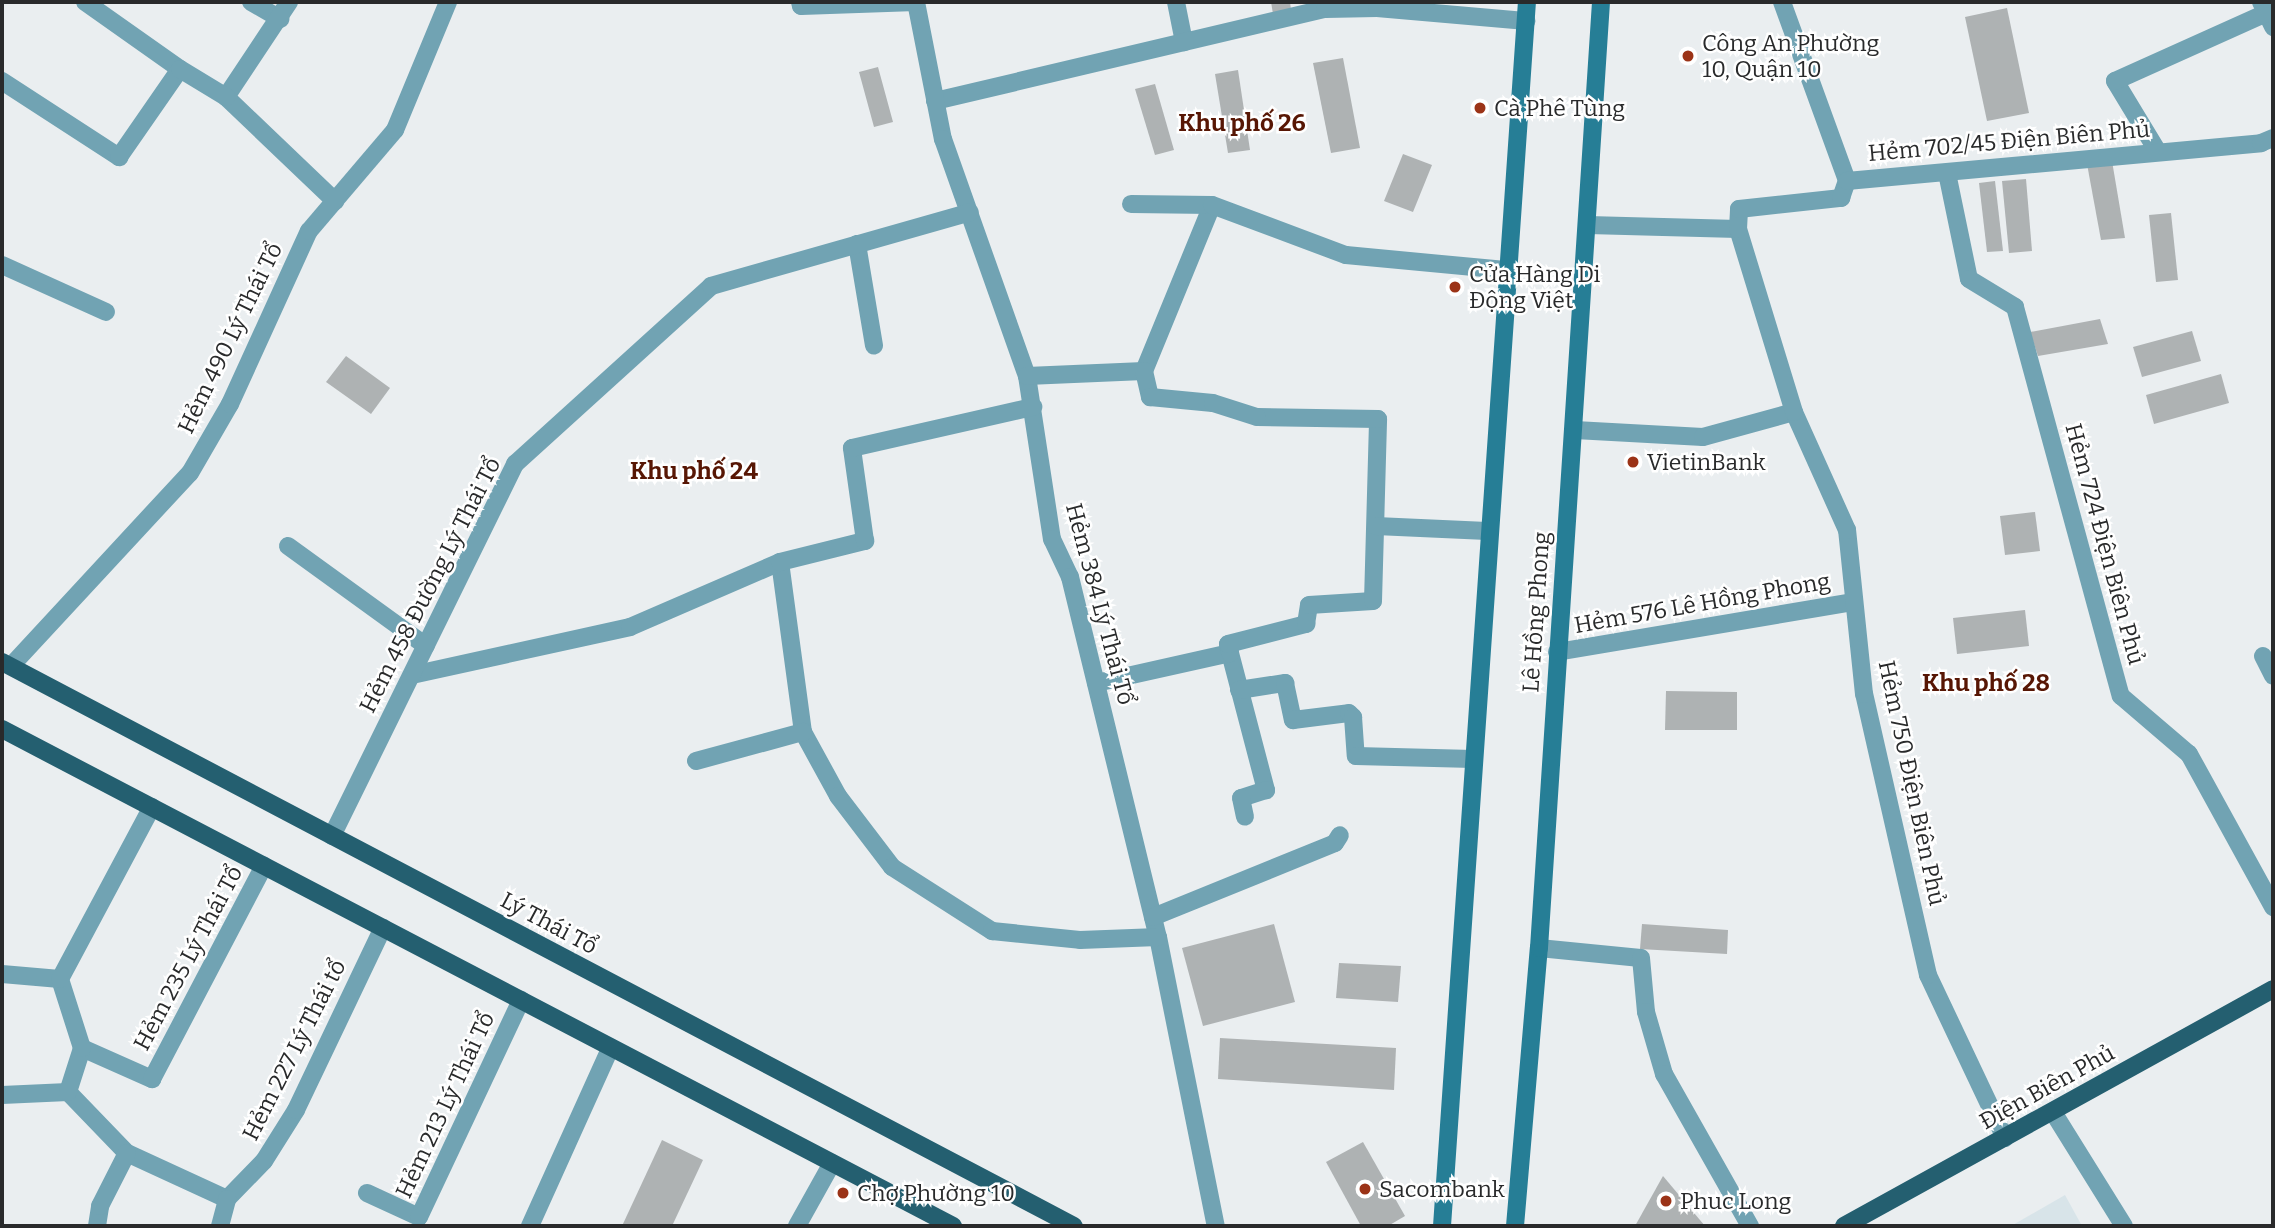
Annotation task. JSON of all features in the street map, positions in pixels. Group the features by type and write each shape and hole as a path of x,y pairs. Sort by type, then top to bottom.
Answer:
{"main road":[{"path":"1442,1226 1505,270 1527,2"},
{"name":"Lê Hồng Phong","path":"1515,1226 1539,948 1601,2"},
{"name":"Lý Thái Tổ","path":"6,664 1074,1226"},
{"path":"2,729 953,1226"},
{"name":"Điện Biên Phủ","path":"1844,1226 2273,989"}],"street":[{"path":"85,2 180,69 226,97 335,201"},
{"path":"251,2 280,19"},
{"path":"226,97 289,2"},
{"name":"Hẻm 490 Lý Thái Tổ","path":"6,664 190,473 230,404 309,231 395,130 448,2"},
{"path":"800,2 801,6 916,2"},
{"name":"Hẻm 384 Lý Thái Tổ","path":"916,2 943,139 1027,376 1052,539 1070,577 1158,937 1216,1226"},
{"path":"1175,2 1184,42"},
{"path":"1783,2 1847,180"},
{"path":"935,101 1325,9 1377,8 1526,21"},
{"path":"2158,152 2115,81 2269,13"},
{"path":"2,80 119,157 180,69"},
{"name":"Hẻm 702/45 Điện Biên Phủ","path":"1738,229 1739,209 1842,198 1847,180 2261,143 2273,138"},
{"name":"Hẻm 724 Điện Biên Phủ","path":"1947,173 1969,279 2015,307 2121,696 2189,754 2273,907"},
{"path":"1131,204 1212,205 1346,255 1505,270"},
{"path":"1212,205 1144,371 1150,397 1213,402 1257,416 1378,419 1373,601 1309,605 1306,624 1228,644 1266,790 1241,798 1245,817"},
{"name":"Hẻm 458 Đường Lý Thái Tổ","path":"332,836 515,464 711,286 970,212"},
{"path":"1588,225 1738,229"},
{"name":"Hẻm 750 Điện Biên Phủ","path":"1738,229 1794,412 1847,530 1864,694 1928,975 2005,1139"},
{"path":"857,244 874,346"},
{"path":"2,265 106,312"},
{"path":"1027,376 1144,371"},
{"path":"412,676 630,626 780,562 865,541 852,448 1033,407"},
{"path":"1575,430 1703,437 1794,412"},
{"path":"1376,526 1487,531"},
{"path":"288,546 426,646"},
{"path":"780,562 803,732 838,796 892,867 992,931 1080,940 1158,937"},
{"name":"Hẻm 576 Lê Hồng Phong","path":"1557,652 1854,602"},
{"path":"1096,683 1230,653"},
{"path":"2263,656 2273,676"},
{"path":"1238,690 1285,682 1293,720 1340,714 1353,716 1356,756 1474,759"},
{"path":"696,761 803,732"},
{"path":"68,1092 82,1048 60,979 152,807"},
{"path":"1153,917 1335,844 1340,835"},
{"name":"Hẻm 235 Lý Thái Tổ","path":"82,1048 152,1079 264,866"},
{"name":"Hẻm 227 Lý Thái tổ","path":"227,1199 264,1161 296,1110 383,928"},
{"path":"1539,948 1641,958 1646,1012 1664,1074 1749,1226"},
{"path":"2,974 60,979"},
{"name":"Hẻm 213 Lý Thái Tổ","path":"367,1193 419,1217 521,1000"},
{"path":"530,1226 611,1047"},
{"path":"2,1095 68,1092 127,1153 227,1199 220,1226"},
{"path":"2053,1112 2124,1226"},
{"path":"97,1226 100,1206 127,1153"},
{"path":"797,1226 832,1163"}],"shaded area":[{"path":"2065,1195 2082,1226 2011,1226"}],"building":[{"path":"1271,2 1290,2 1291,10 1273,14"},
{"path":"2007,8 2029,113 1987,121 1965,17"},
{"path":"1343,58 1360,148 1331,153 1313,63"},
{"path":"878,67 893,122 874,127 859,72"},
{"path":"1238,70 1250,150 1228,153 1215,74"},
{"path":"1155,84 1174,150 1155,155 1135,89"},
{"path":"1403,154 1432,165 1413,212 1384,201"},
{"path":"2112,161 2125,238 2101,240 2087,164"},
{"path":"2026,179 2032,251 2009,253 2002,181"},
{"path":"1995,181 2003,251 1987,252 1979,183"},
{"path":"2171,213 2178,280 2156,282 2149,215"},
{"path":"2100,319 2108,344 2038,356 2030,332"},
{"path":"2192,331 2201,361 2142,377 2133,347"},
{"path":"346,356 390,388 371,414 326,382"},
{"path":"2221,374 2229,403 2154,424 2146,395"},
{"path":"2035,512 2040,551 2005,555 2000,516"},
{"path":"2025,610 2029,646 1957,654 1953,618"},
{"path":"1666,691 1737,692 1737,730 1665,730"},
{"path":"1274,924 1295,1002 1203,1026 1182,948"},
{"path":"1642,924 1728,930 1727,954 1640,949"},
{"path":"1339,963 1401,966 1398,1002 1336,998"},
{"path":"1220,1038 1396,1048 1394,1090 1218,1079"},
{"path":"662,1140 703,1160 672,1226 622,1226"},
{"name":"Sacombank","path":"1363,1142 1405,1216 1388,1226 1361,1226 1326,1162"},
{"name":"Phuc Long","path":"1663,1176 1705,1226 1635,1226"}],"place":[{"name":"Công An Phường 10, Quận 10","path":"1688,56"},
{"name":"Cà Phê Tùng","path":"1480,108"},
{"name":"Cửa Hàng Di Động Việt","path":"1455,287"},
{"name":"VietinBank","path":"1633,462"},
{"name":"Sacombank","path":"1365,1189"},
{"name":"Chợ Phường 10","path":"843,1193"},
{"name":"Phuc Long","path":"1666,1201"}],"district":[{"name":"Khu phố 26","path":"1242,124"},
{"name":"Khu phố 24","path":"694,472"},
{"name":"Khu phố 28","path":"1986,684"}]}
